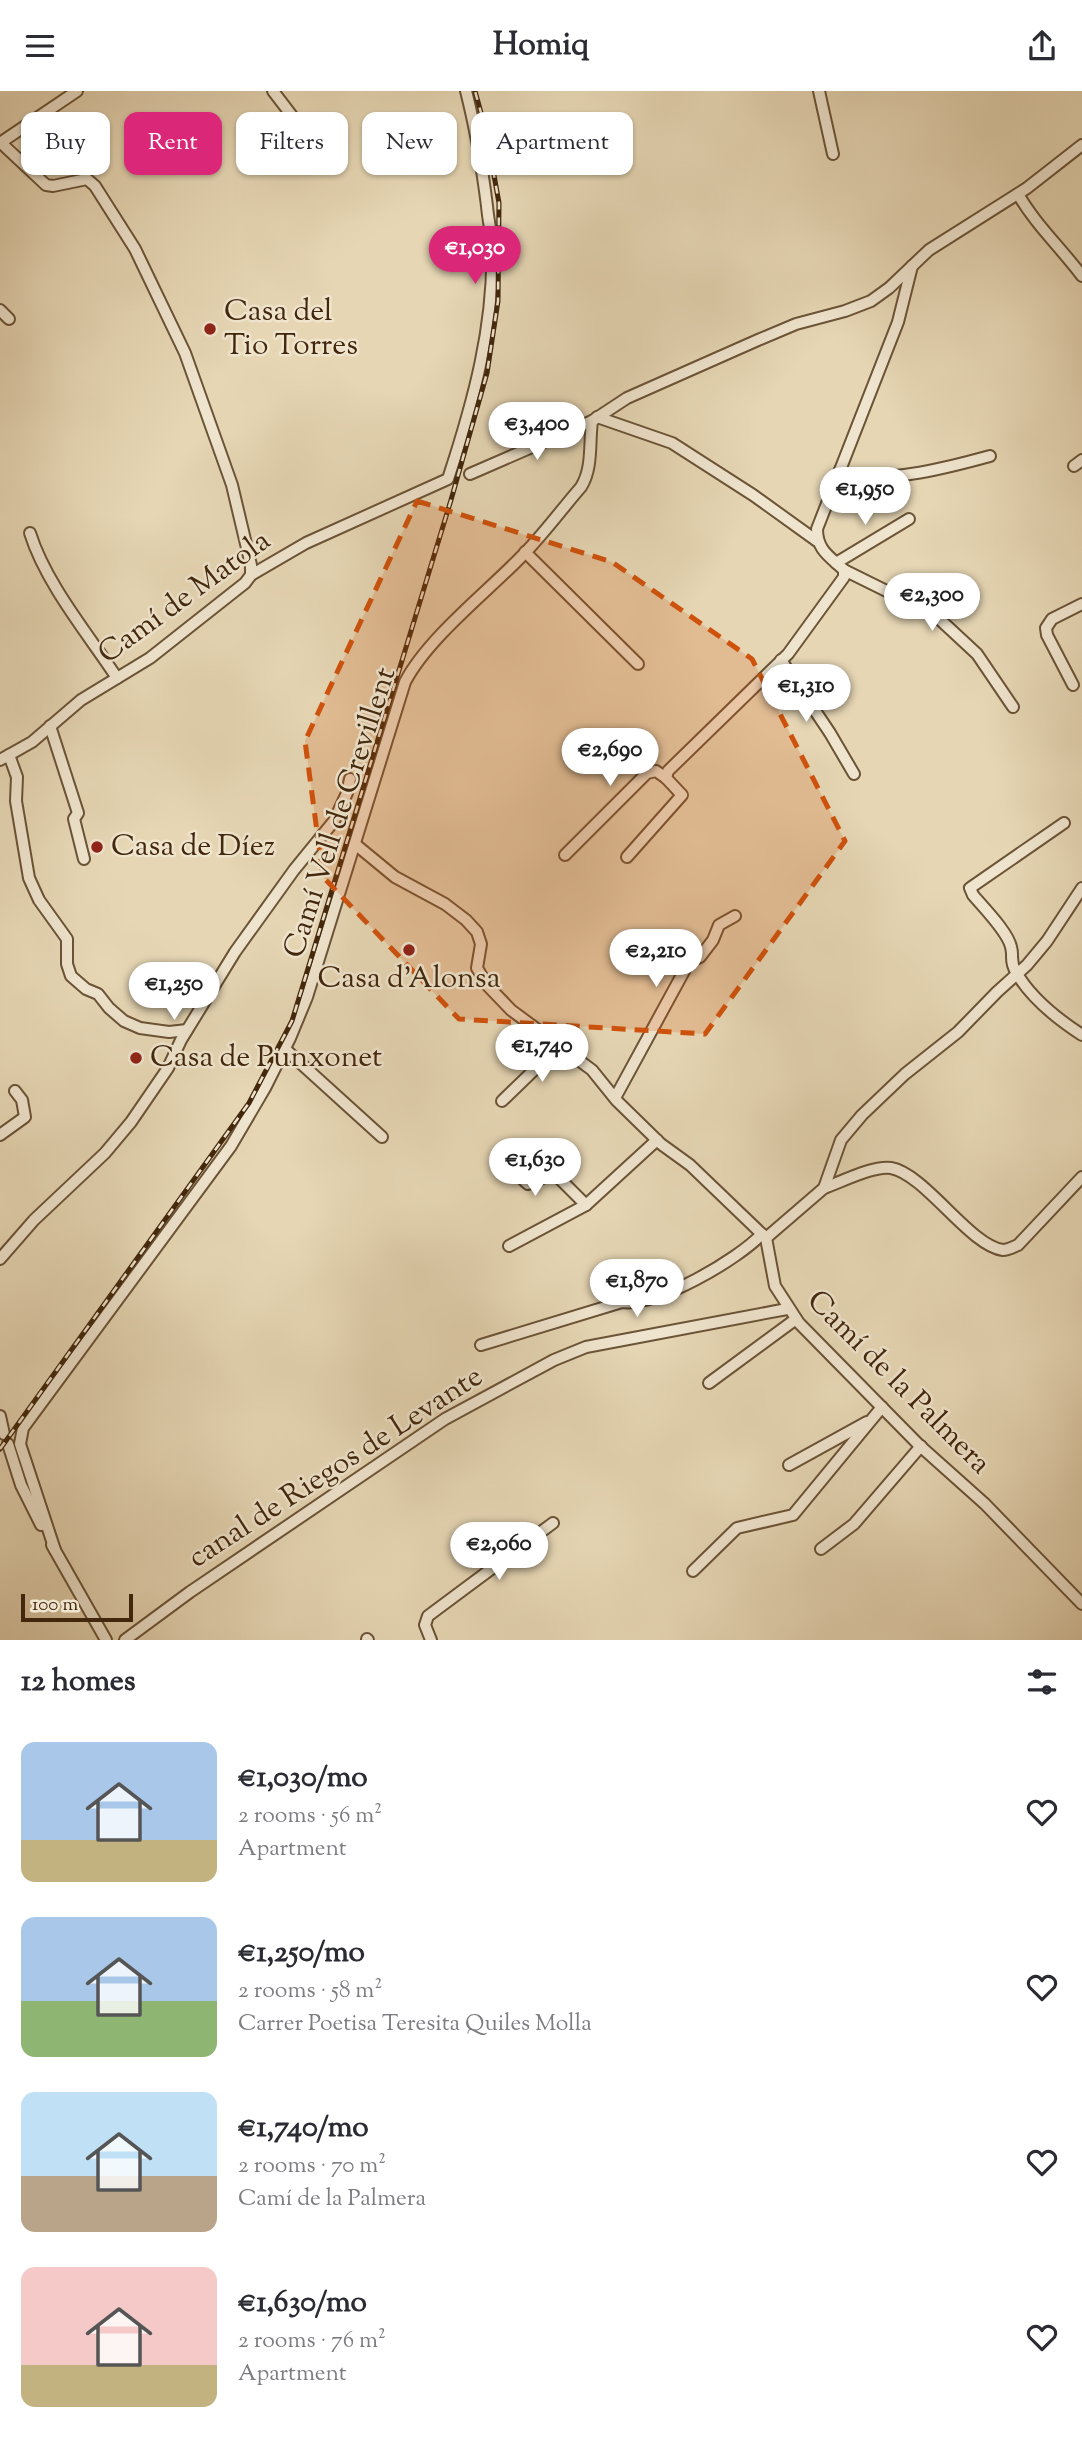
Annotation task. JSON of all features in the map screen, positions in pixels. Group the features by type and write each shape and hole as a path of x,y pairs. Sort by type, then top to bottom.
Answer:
{"street":[{"path":"77,91 0,143 46,184 53,186 87,179 95,185 135,249 185,353 232,485 251,575"},
{"path":"273,91 289,112"},
{"name":"Camí de Matola","path":"4,758 32,742 80,701 150,658 245,583 251,575 306,543 448,479 474,392 486,335 491,285 492,243 483,167 466,91"},
{"path":"819,91 833,154"},
{"path":"470,474 595,419 627,398 758,340 796,324 845,311 871,300 945,238 1018,194 1082,145"},
{"path":"1018,194 1030,215 1057,243 1082,276"},
{"path":"817,541 817,529 898,322 912,266"},
{"path":"0,310 9,319"},
{"path":"595,419 672,443 753,495 817,541 840,566 935,615 977,654 1013,707"},
{"name":"Camí Vell de Crevillent","path":"55,1550 20,1444 23,1428 230,1146 265,1088 307,997 393,715 413,667 525,552 587,478 595,419"},
{"path":"840,470 848,478 886,478 944,468 990,456"},
{"path":"840,566 909,519"},
{"path":"30,533 56,587 117,678"},
{"path":"525,552 638,664"},
{"path":"666,778 668,771 782,660 844,577 840,566"},
{"path":"1073,685 1046,628 1052,619 1082,604"},
{"path":"782,660 854,774"},
{"path":"50,726 78,813 74,819 84,859"},
{"path":"4,758 17,777 16,801 29,878 39,900 67,939 67,964 71,977 86,989 98,994 124,1021 169,1032 187,1030"},
{"path":"565,855 648,773 656,771 682,796 627,857"},
{"path":"0,1259 34,1220 106,1153 131,1122 168,1068 187,1030 235,952 294,870 334,821 347,793 350,779"},
{"path":"1064,823 970,888 1007,937 1012,948 1010,960 1017,975 1056,1017 1082,1035"},
{"path":"355,844 395,877 445,904 466,921 477,932 481,944 477,968 487,985 511,1010 592,1070 615,1098 657,1140 690,1165 764,1236"},
{"path":"824,1188 841,1139 905,1074 958,1032 1017,975 1047,941 1082,888"},
{"path":"615,1098 689,962 700,957 713,940 719,925 735,916"},
{"path":"502,1101 560,1045"},
{"path":"285,1049 383,1137"},
{"path":"0,1135 24,1117 22,1100 15,1091"},
{"path":"509,1246 586,1205 657,1140"},
{"path":"505,1163 528,1184 554,1173 586,1205"},
{"path":"481,1345 622,1302 635,1304 666,1294 751,1246 824,1188 874,1170 890,1168 902,1173 991,1246 1005,1250 1018,1245 1082,1177"},
{"name":"Camí de la Palmera","path":"764,1236 775,1286 787,1309 920,1446 985,1504 1082,1604"},
{"name":"canal de Riegos de Levante","path":"125,1640 445,1419 554,1360 586,1347 787,1309"},
{"path":"709,1383 796,1319"},
{"path":"693,1571 737,1528 793,1515 882,1407"},
{"path":"0,1416 21,1485 106,1640"},
{"path":"789,1465 873,1419"},
{"path":"821,1549 854,1524 920,1446"},
{"path":"431,1640 425,1625 428,1616 553,1523"}],"highlighted area":[{"path":"417,501 612,562 752,659 845,841 705,1034 459,1019 323,877 305,741"}],"railway":[{"path":"0,1449 249,1103 292,1021 451,500 487,373 498,301 499,203 486,131 475,91"}],"place":[{"name":"Casa del Tio Torres","path":"210,329"},
{"name":"Casa de Díez","path":"97,847"},
{"name":"Casa d'Alonsa","path":"409,950"},
{"name":"Casa de Punxonet","path":"136,1058"}]}
